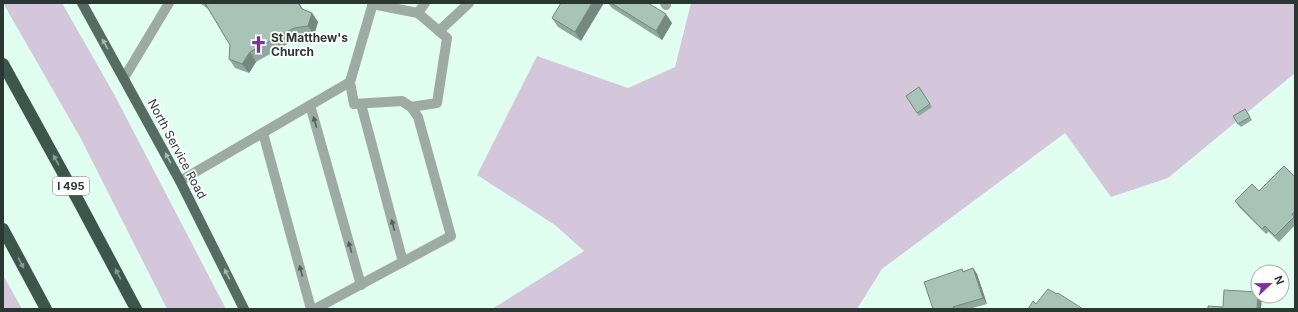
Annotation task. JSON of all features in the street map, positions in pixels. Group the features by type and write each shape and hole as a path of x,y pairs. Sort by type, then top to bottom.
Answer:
{"highway":[{"name":"I 495","path":"3,64 136,309"},
{"path":"3,229 46,309"}],"main road":[{"name":"North Service Road","path":"82,3 180,181 244,309"}],"lane":[{"path":"124,78 169,3"},
{"path":"418,13 425,3"},
{"path":"439,31 469,3"},
{"path":"315,309 451,236 418,117 411,107 402,102 354,104 350,82 372,4 418,13 447,38 436,103 411,107"},
{"path":"180,181 350,82"},
{"path":"361,104 403,262"},
{"path":"310,105 361,284"},
{"path":"263,133 311,309"}],"shaded area":[{"path":"3,3 62,3 114,94 226,309 167,309 80,137"},
{"path":"691,3 1295,3 1295,73 1168,178 1111,197 1065,133 882,269 857,309 492,309 584,251 555,225 477,175 537,56 628,88 675,67"},
{"path":"3,275 22,309 3,309"}],"building":[{"name":"St Matthew's Church","path":"205,3 298,3 302,9 312,13 308,26 294,28 250,52 242,64 229,59 230,45"},
{"path":"561,3 592,3 575,32 552,18"},
{"path":"611,3 648,3 666,14 656,31"},
{"path":"919,87 930,104 917,113 906,96"},
{"path":"1245,109 1250,117 1238,124 1233,116"},
{"path":"1284,166 1295,177 1295,211 1292,214 1294,217 1275,236 1265,226 1262,229 1235,201 1252,184 1259,191"},
{"path":"973,268 983,298 953,307 953,309 933,309 924,282 962,269 963,272"},
{"path":"1048,289 1057,294 1058,293 1083,309 1028,309 1033,301 1036,304"},
{"path":"1224,290 1250,292 1250,304 1257,304 1257,309 1208,309 1208,306 1223,307"}],"place":[{"name":"St Matthew's Church","path":"258,45"}]}
